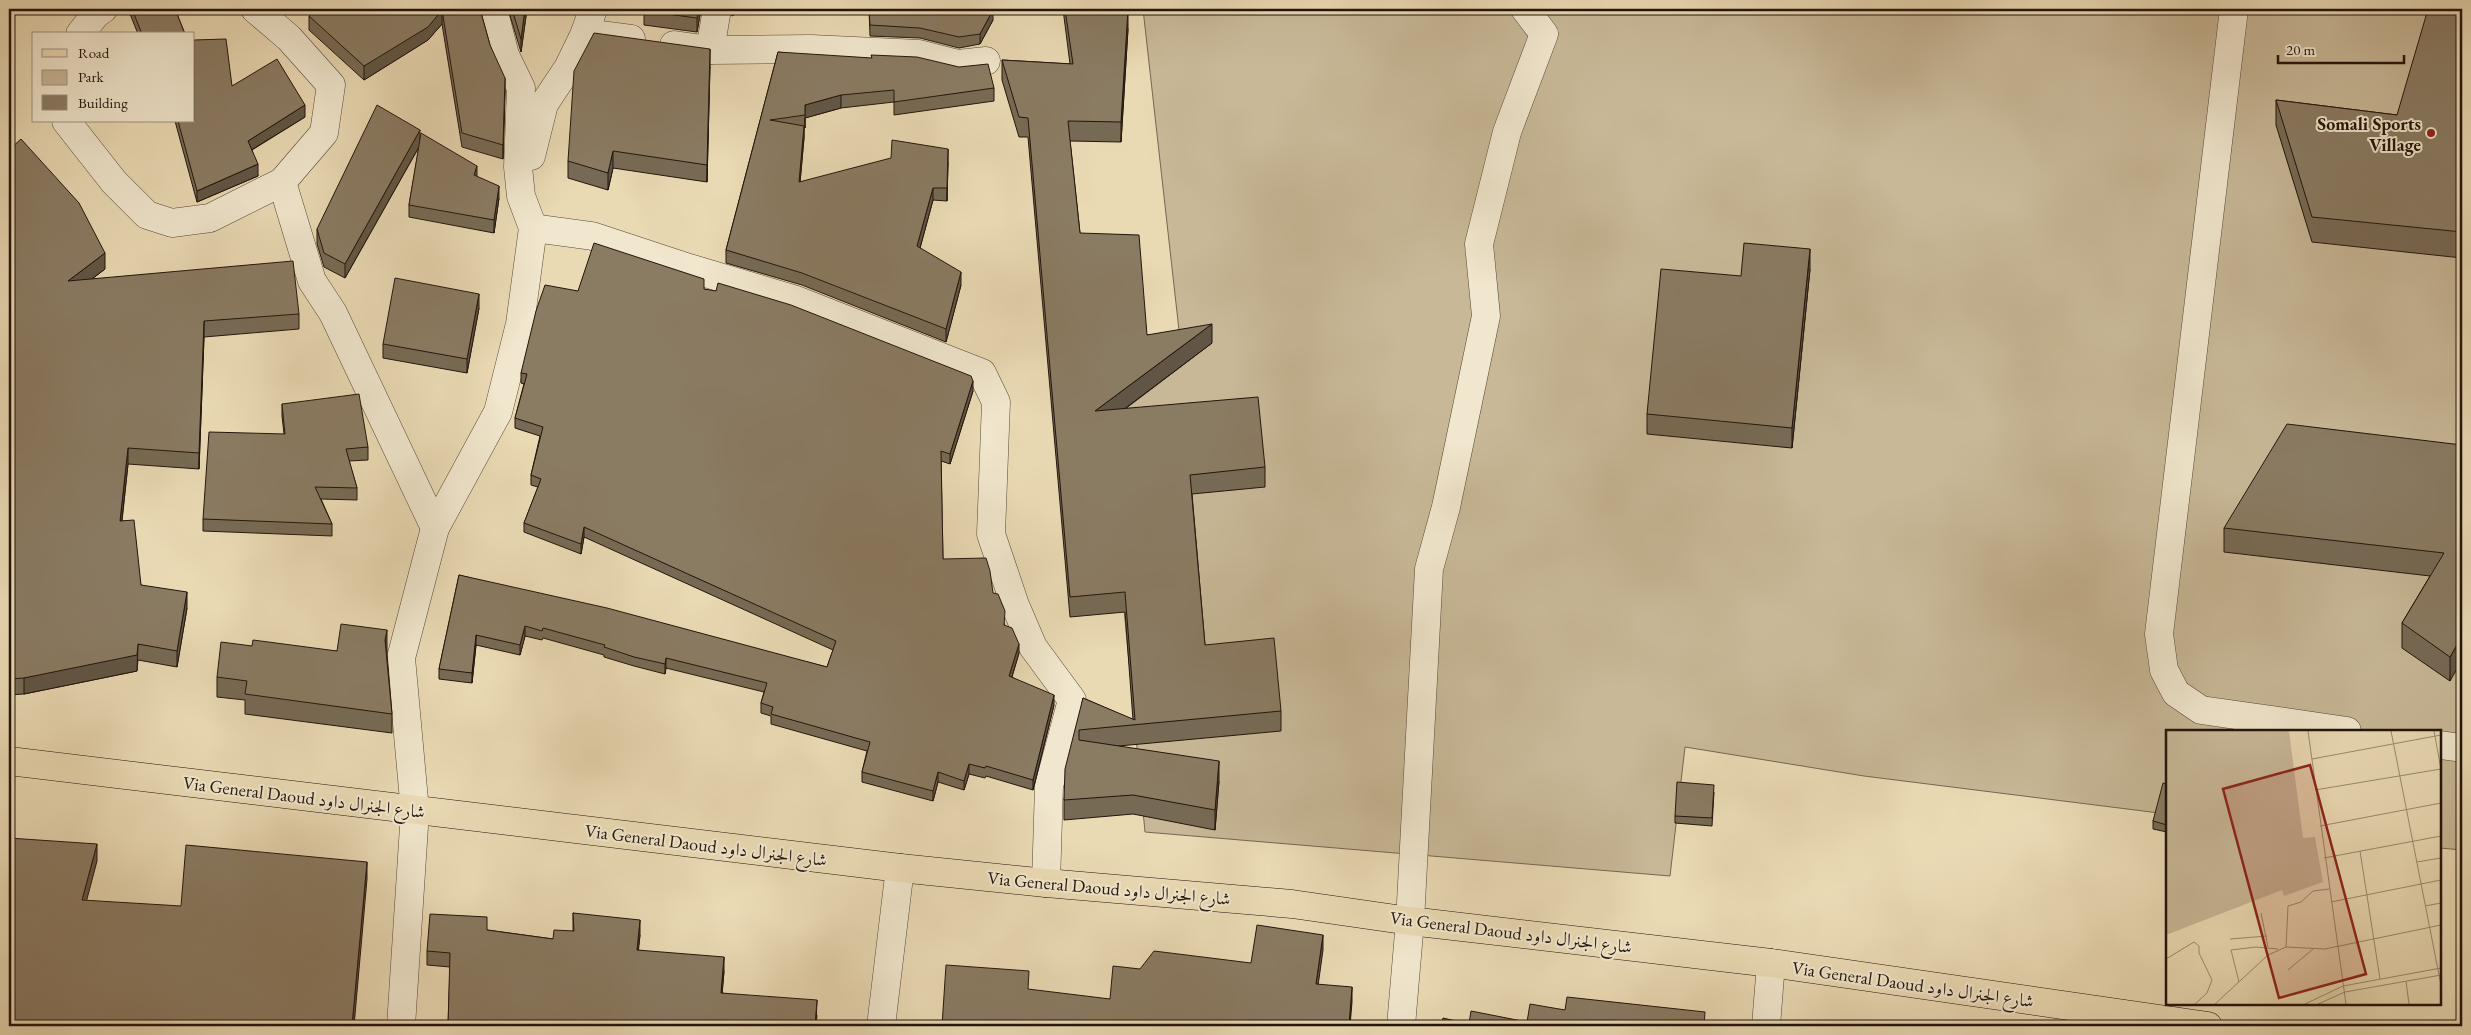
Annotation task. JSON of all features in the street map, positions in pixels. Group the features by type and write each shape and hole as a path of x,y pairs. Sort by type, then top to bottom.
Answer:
{"main road":[{"name":"Via General Daoud شارع الجنرال داود","path":"9,761 900,868 1046,883 1292,904 1410,921 1771,963 2194,1025"}],"street":[{"path":"82,32 96,14 103,9"},
{"path":"67,122 131,200 147,215 172,222 210,218 282,182 324,133 331,85 289,38 255,9"},
{"path":"401,1026 415,811 402,658 435,528 498,412 520,324 532,228 522,196 518,167 521,88 505,55 493,9"},
{"path":"710,50 717,9"},
{"path":"1401,1026 1410,921 1429,569 1446,507 1486,316 1479,244 1507,132 1544,34 1525,9"},
{"path":"2234,9 2159,634 2164,670 2176,693 2201,710 2340,730"},
{"path":"522,196 544,104 568,68 589,21 710,50 811,49 919,54 958,64 986,61"},
{"path":"282,182 312,281 333,312 435,528"},
{"path":"532,228 592,236 796,300 982,373 996,402 991,534 1015,605 1033,647 1072,700 1049,786 1046,883"},
{"path":"2441,745 2462,748"},
{"path":"881,1026 900,868"},
{"path":"1766,1026 1771,963"}],"green space":[{"path":"1143,9 2462,9 2462,850 2441,848 2441,730 2166,730 2166,814 1864,776 1685,747 1670,876 1145,832 1101,365 1182,357"}],"building":[{"path":"132,9 175,9 184,32 141,32"},
{"path":"315,9 480,9 490,45 505,78 503,145 462,133 442,10 428,27 364,66 309,16"},
{"path":"512,9 525,9 521,39"},
{"path":"644,9 699,9 697,18 644,11"},
{"path":"869,9 993,10 980,34 959,37 920,28 870,25"},
{"path":"1065,9 1128,9 1121,122 1068,121 1080,233 1139,235 1147,335 1212,324 1095,411 1258,397 1265,467 1190,475 1205,645 1274,638 1281,711 1079,730 1079,740 1219,761 1215,810 1133,795 1064,800 1065,769 1083,698 1135,720 1125,592 1070,597 1028,118 1019,117 1002,60 1073,64"},
{"name":"Somali Sports Village","path":"2428,9 2462,9 2462,232 2312,217 2276,100 2397,115"},
{"path":"594,33 710,49 707,165 613,151 608,173 568,161 574,71"},
{"path":"226,39 232,86 277,59 305,105 248,141 258,164 197,191 178,122 195,122 195,40"},
{"path":"778,52 872,58 871,55 917,57 959,67 988,64 994,88 894,102 894,90 841,95 805,105 805,115 770,120 804,126 799,182 891,158 892,140 948,149 947,188 933,188 917,246 961,272 946,329 802,273 726,250"},
{"path":"377,105 420,130 345,264 324,253 317,229"},
{"path":"421,133 477,166 474,175 499,186 494,220 409,205"},
{"path":"21,139 79,203 105,253 68,281 293,261 299,314 204,321 199,453 128,448 120,521 134,520 141,585 187,592 177,651 138,644 137,655 24,678 9,679 9,150"},
{"path":"594,243 704,279 704,289 716,291 718,283 791,305 971,376 973,381 950,454 941,451 943,559 986,558 993,593 998,594 1005,611 1004,625 1012,628 1019,644 1009,676 1054,695 1033,780 986,766 985,768 969,764 964,781 938,772 933,791 862,772 870,742 771,714 773,707 761,703 767,683 666,658 665,664 634,657 604,647 605,645 543,628 542,631 525,626 520,645 476,635 472,673 439,669 459,575 607,608 827,667 836,641 584,527 581,544 524,523 541,479 531,475 543,427 515,418 527,374 521,373 536,311 545,285 578,291"},
{"path":"1744,243 1810,249 1792,428 1647,414 1661,269 1741,276"},
{"path":"395,278 479,294 467,359 383,344"},
{"path":"359,394 368,447 346,449 357,488 315,487 332,524 203,519 209,432 285,434 282,404"},
{"path":"2287,424 2462,445 2462,636 2450,657 2402,623 2444,553 2224,528"},
{"path":"341,624 387,630 385,640 392,714 245,694 247,681 217,677 221,642 252,646 253,640 337,651"},
{"path":"1677,782 1714,785 1712,818 1675,816"},
{"path":"2163,783 2166,784 2166,825 2153,821"},
{"path":"9,838 97,844 82,900 181,906 186,845 367,862 352,1026 9,1026"},
{"path":"573,913 640,920 637,950 724,957 721,993 817,1000 815,1026 448,1026 450,953 427,951 430,914 487,917 487,930 553,939 554,930 574,931"},
{"path":"1257,925 1323,935 1316,984 1352,987 1349,1026 942,1026 946,965 1029,971 1028,989 1110,999 1113,966 1140,969 1154,951 1251,963"},
{"path":"1567,997 1705,1012 1704,1026 1441,1026 1443,1018 1469,1024 1471,1011 1527,1022 1530,1004 1565,1010"}],"place":[{"name":"Somali Sports Village","path":"2431,133"}]}
